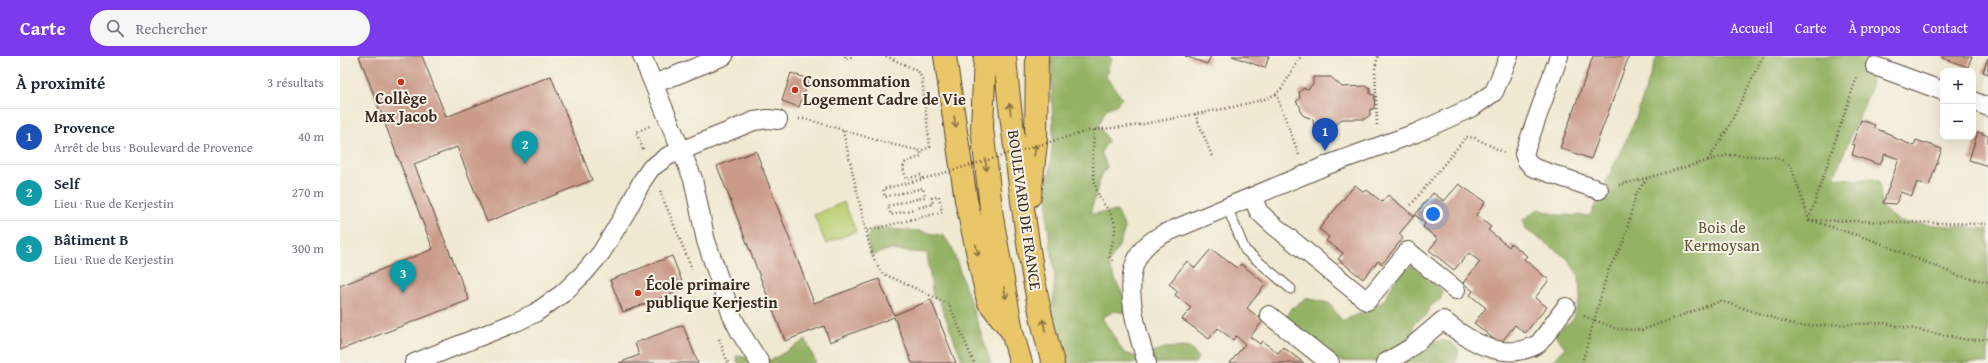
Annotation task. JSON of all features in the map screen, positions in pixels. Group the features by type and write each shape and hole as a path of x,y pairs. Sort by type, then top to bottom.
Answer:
{"main road":[{"path":"945,56 966,200 988,301 1012,332"},
{"name":"BOULEVARD DE FRANCE","path":"985,56 982,128 992,217 1012,332 1021,363"},
{"name":"BOULEVARD DE FRANCE","path":"1006,56 1008,94 1026,231 1035,286 1053,363"},
{"path":"1026,231 1036,143 1037,56"}],"street":[{"path":"642,56 682,150 696,192 706,241 732,316 740,332 760,363"},
{"path":"654,84 724,56"},
{"path":"1147,363 1135,315 1132,271 1141,252 1156,238 1306,174 1437,125 1486,100 1494,92 1510,56"},
{"path":"1559,56 1524,154 1532,167 1599,190"},
{"path":"1875,66 1940,90"},
{"path":"1976,102 1988,107"},
{"path":"414,363 516,322 535,313 562,294 584,273 601,253 629,207 642,181 651,168 663,159 754,121 768,119 778,120"},
{"path":"1252,197 1259,212 1272,224 1367,301 1408,250 1456,290"},
{"path":"1385,363 1410,349 1443,320 1479,349 1495,357 1512,358 1524,355 1539,343 1566,307"},
{"path":"1270,315 1330,363"}],"lane":[{"path":"1227,207 1245,250 1291,289"}],"path":[{"path":"845,56 846,59 854,56"},
{"path":"778,120 806,119 886,143 922,151 930,147 922,79 918,71 886,56"},
{"path":"866,231 942,212 939,196 932,198 933,204 891,215 888,206 925,196 923,188 885,197 883,188 923,179 1092,130 1133,126 1233,107 1265,99 1276,94 1286,82 1301,56"},
{"path":"1378,56 1375,68 1376,118 1378,132 1383,144"},
{"path":"1708,160 1727,130 1763,56"},
{"path":"1809,220 1860,68 1875,66"},
{"path":"1276,94 1306,174"},
{"path":"1195,114 1212,156"},
{"path":"668,118 636,132 695,276"},
{"path":"1092,130 1092,166 1094,178 1098,192 1112,216 1115,228 1110,257 1111,260 1132,271"},
{"path":"843,131 866,231 876,264 882,272 949,304 974,363"},
{"path":"1411,205 1466,137 1475,138 1515,159 1524,154"},
{"path":"922,151 921,156 905,163 903,167 906,179 921,175 923,179"},
{"path":"1599,190 1728,155 1776,157 1784,160 1791,166 1809,220"},
{"path":"1582,363 1608,271 1624,241 1636,194 1647,178"},
{"path":"1809,220 1988,224"},
{"path":"1809,220 1872,240 1959,276 1988,282"},
{"path":"1566,307 1617,329 1642,330 1721,301 1798,326 1884,323 1968,340 1988,339"},
{"path":"716,333 728,363"}],"green space":[{"path":"1051,56 1108,56 1111,58 1106,77 1122,98 1116,105 1106,109 1099,125 1108,141 1101,152 1107,167 1101,176 1090,214 1117,211 1125,228 1119,246 1108,264 1122,293 1128,299 1126,313 1114,311 1102,318 1124,353 1138,357 1165,348 1190,347 1198,358 1195,363 1066,363 1052,318 1055,275 1047,221 1048,188 1053,136"},
{"name":"Bois de Kermoysan","path":"1657,56 1873,56 1871,88 1834,177 1857,180 1869,178 1879,181 1882,208 1900,222 1988,229 1988,363 1552,363 1565,347 1554,334 1572,321 1580,299 1579,276 1567,258 1525,229 1523,220 1538,209 1558,215 1590,216 1634,123"},
{"path":"844,202 856,231 826,244 814,215"},
{"path":"874,228 920,231 944,236 952,248 991,363 963,363 939,300 933,297 927,253 888,250 871,256 868,237"},
{"path":"1412,266 1442,291 1441,299 1429,307 1426,316 1414,323 1413,329 1424,346 1439,341 1451,343 1459,351 1456,363 1332,361 1284,320 1291,309 1306,298 1329,303 1342,321 1364,312 1371,305 1379,304 1387,296 1398,274"},
{"path":"806,340 816,363 738,363 736,356 771,360"}],"building":[{"path":"359,56 422,56 446,117 551,76 592,180 487,222 457,147 414,164 469,300 340,350 340,286 433,249"},
{"path":"1185,56 1211,56 1207,64"},
{"path":"1232,56 1269,56 1265,68"},
{"path":"1593,56 1629,56 1591,159 1560,148"},
{"path":"1943,56 1972,56 1968,67 1942,58"},
{"path":"1988,58 1988,74 1983,72"},
{"name":"Consommation Logement Cadre de Vie","path":"791,73 809,79 799,107 782,101"},
{"path":"1313,77 1331,77 1342,87 1366,86 1370,89 1370,94 1375,95 1374,109 1370,109 1370,115 1365,119 1342,119 1333,128 1314,128 1313,119 1304,116 1301,113 1300,106 1296,102 1300,98 1299,92 1304,88 1308,89 1313,84"},
{"path":"1861,120 1875,125 1874,128 1914,146 1916,140 1942,149 1929,186 1917,182 1912,196 1900,192 1896,204 1883,203 1899,159 1885,154 1880,165 1852,155 1855,145 1852,144"},
{"path":"1978,132 1988,136 1988,166 1969,160"},
{"path":"756,151 814,303 879,279 894,315 931,300 956,363 912,363 894,317 830,342 824,326 785,341 717,166"},
{"path":"1459,184 1485,202 1476,215 1491,227 1488,230 1509,247 1511,243 1527,256 1524,259 1549,280 1535,298 1547,307 1525,333 1515,325 1500,344 1474,323 1486,308 1470,295 1473,291 1463,283 1480,262 1469,253 1454,270 1429,250 1438,239 1423,227 1425,223 1415,215 1433,193 1444,201"},
{"path":"1355,185 1364,192 1367,190 1382,202 1388,195 1414,216 1399,234 1403,238 1382,264 1378,261 1363,279 1338,259 1343,253 1326,241 1329,237 1319,229"},
{"path":"1211,249 1237,268 1241,264 1266,284 1247,308 1263,321 1250,337 1260,344 1262,341 1278,353 1283,347 1304,363 1230,363 1245,344 1236,336 1233,340 1218,328 1209,339 1182,319 1191,308 1175,295 1178,291 1169,284 1187,261 1195,268"},
{"path":"672,256 685,289 623,312 610,280"},
{"path":"683,325 698,363 619,363 639,355 635,343"}],"place":[{"name":"Collège Max Jacob","path":"401,82"},
{"name":"Consommation Logement Cadre de Vie","path":"795,90"},
{"name":"Provence","path":"1325,151"},
{"name":"Self","path":"525,164"},
{"name":"Bâtiment B","path":"403,293"},
{"name":"École primaire publique Kerjestin","path":"638,293"}]}
